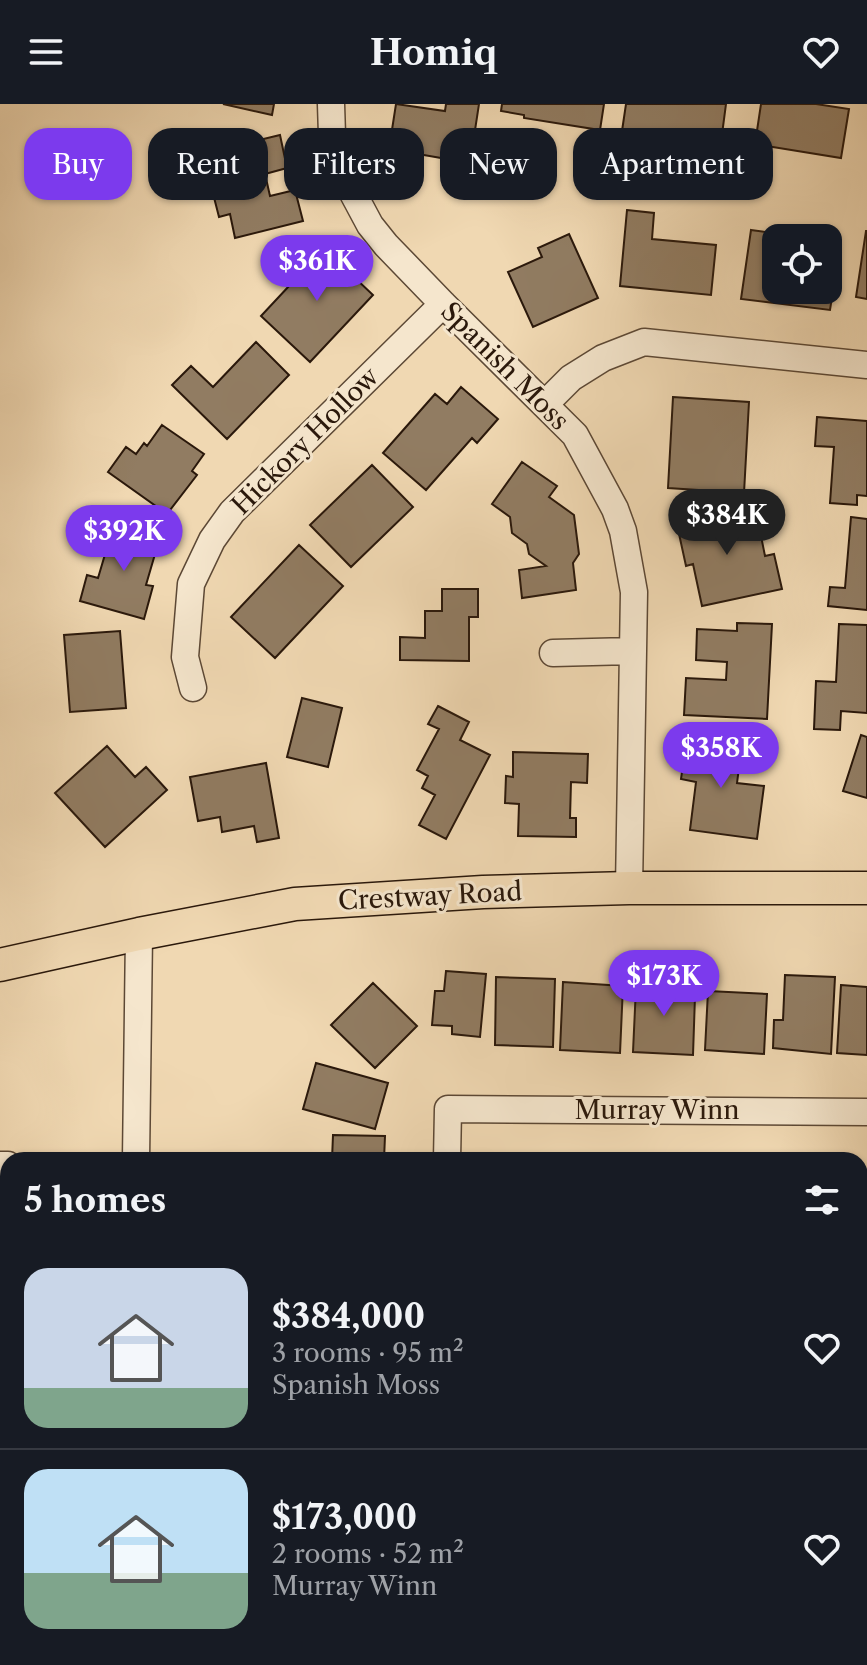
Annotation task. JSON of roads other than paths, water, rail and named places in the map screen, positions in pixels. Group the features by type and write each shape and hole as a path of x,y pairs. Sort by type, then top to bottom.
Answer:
{"main road":[{"name":"Crestway Road","path":"0,965 295,904 483,892 629,888 867,888"}],"street":[{"name":"Spanish Moss","path":"331,104 332,135 347,182 370,225 443,304 575,435 615,509 623,531 634,592 629,888"},
{"name":"Hickory Hollow","path":"193,688 185,657 191,584 212,540 232,512 443,304"},
{"path":"545,404 582,371 603,358 644,342 867,365"},
{"path":"553,653 631,651"},
{"path":"136,1152 139,934"},
{"name":"Murray Winn","path":"447,1152 448,1109 867,1112"}]}
